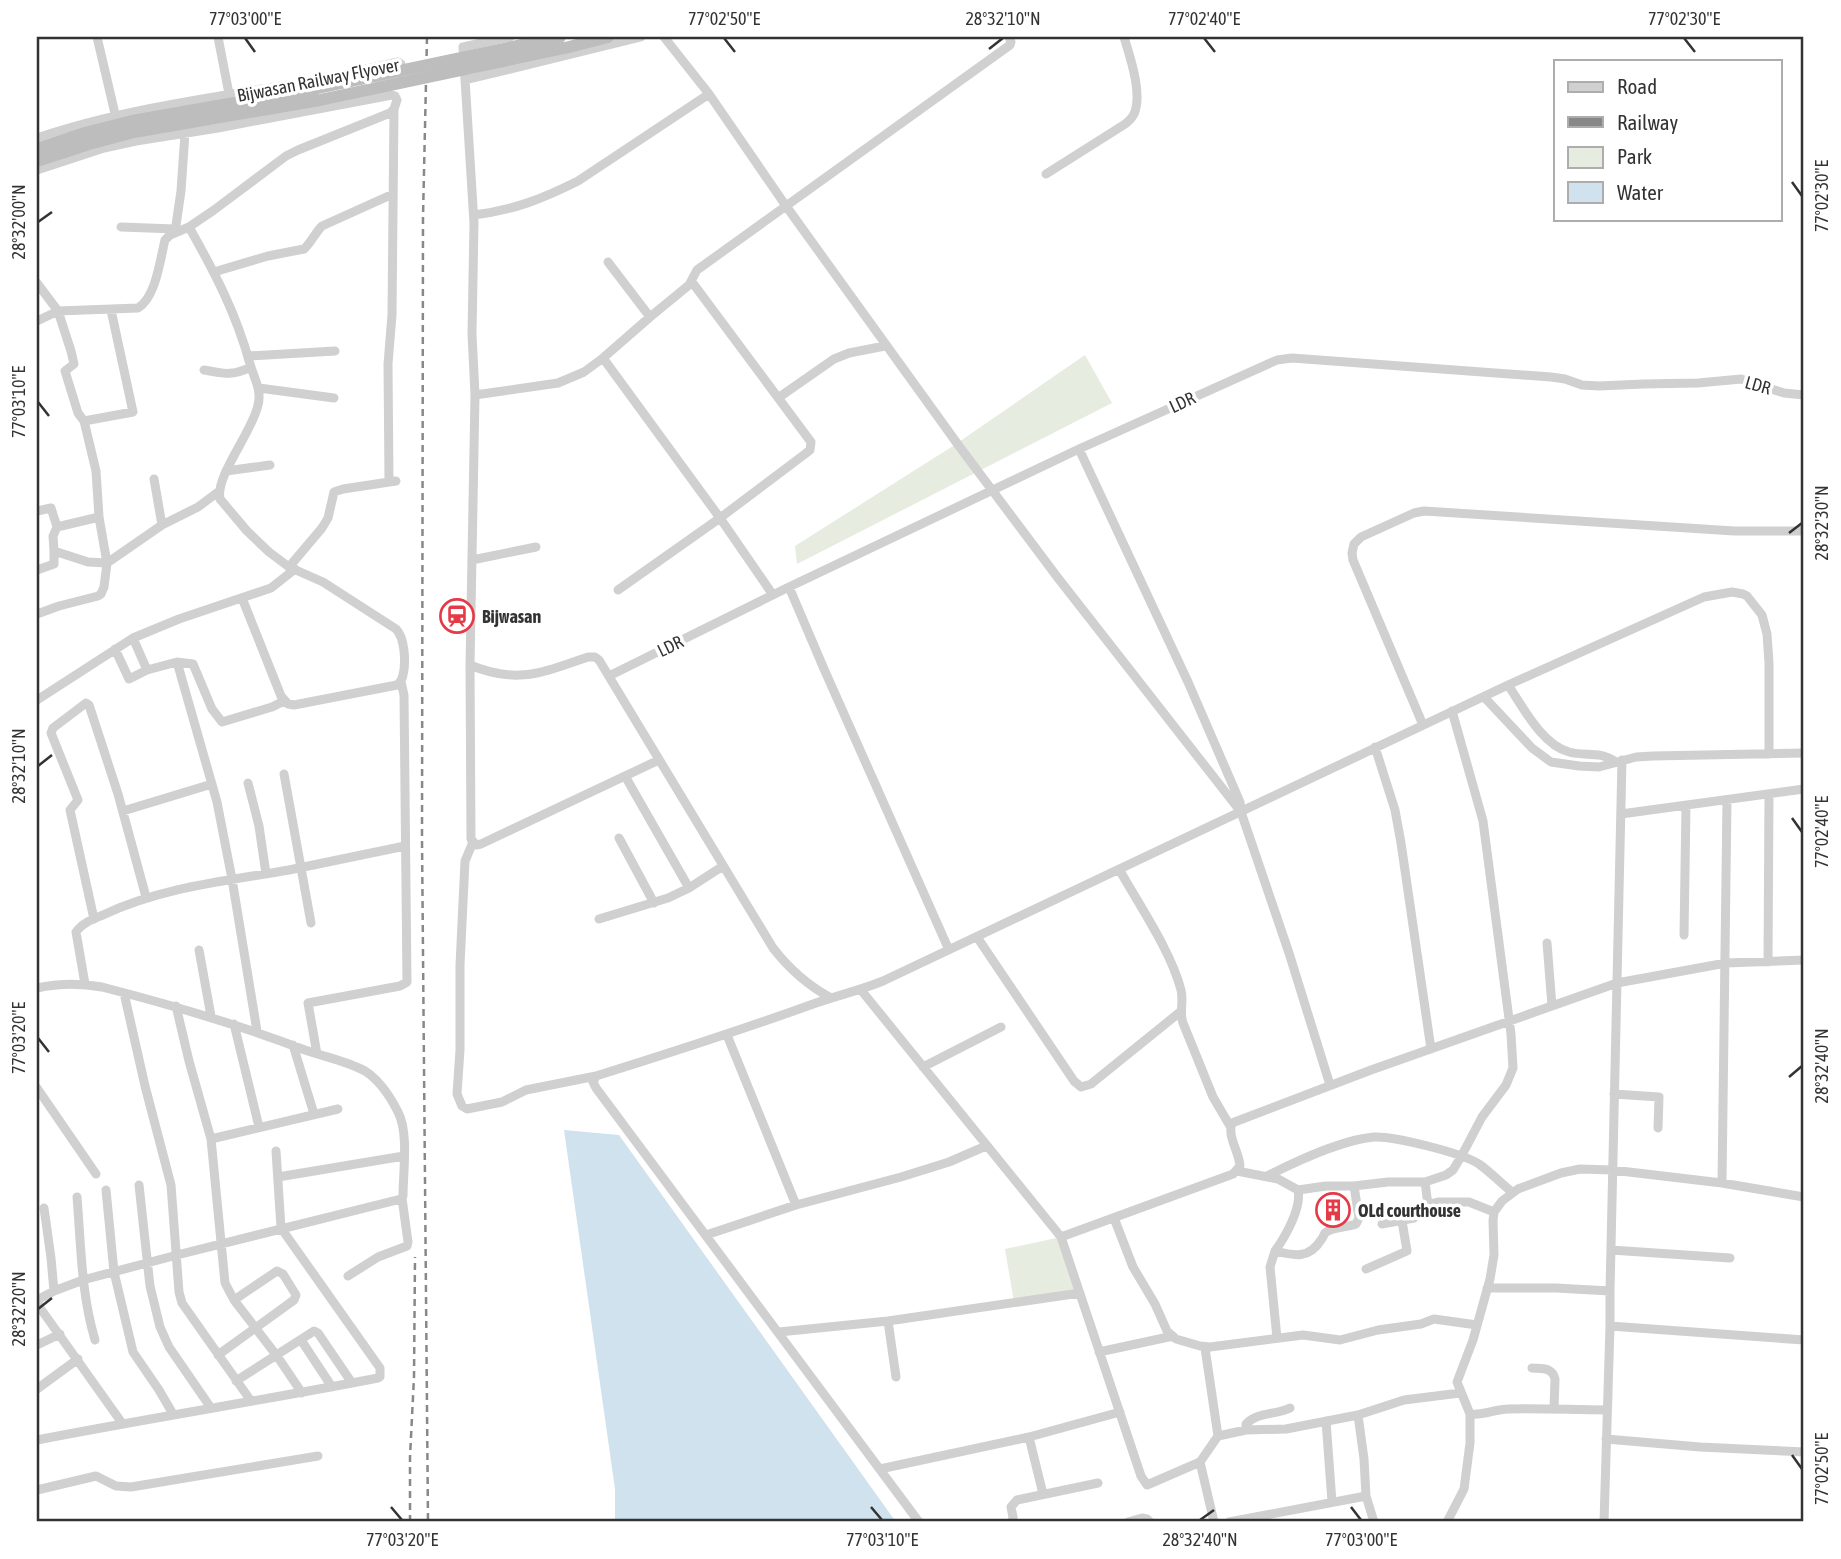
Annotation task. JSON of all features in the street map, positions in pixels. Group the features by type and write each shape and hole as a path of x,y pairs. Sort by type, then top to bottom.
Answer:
{"main road":[{"name":"Bijwasan Railway Flyover","path":"37,149 132,121 318,88 559,37"},
{"name":"Bijwasan Railway Flyover","path":"37,161 134,132 320,100 608,37"}],"street":[{"path":"97,37 121,144"},
{"path":"218,37 235,124"},
{"path":"510,37 463,47 474,215 472,334 475,395 470,665 472,842 465,861 457,1094 464,1108 478,1108 502,1102 526,1090 596,1076 861,990 1452,711 1704,597 1732,592 1743,594 1762,615 1767,634 1769,663 1769,754"},
{"path":"465,80 641,37"},
{"path":"664,37 709,94 885,346 1083,611 1241,812"},
{"path":"475,395 558,383 584,372 692,282 697,270 1010,45 1012,42 1009,37"},
{"path":"1046,174 1122,127 1134,114 1135,86 1124,37"},
{"path":"37,138 115,115 296,84 400,62 395,96 397,105 390,113 286,156 189,227 175,230 121,227"},
{"path":"474,215 533,202 559,191 709,94"},
{"path":"37,170 121,144 395,96"},
{"path":"37,700 133,638 179,619 271,588 292,568 322,528 328,518 334,492 392,482 388,364 392,315 394,109"},
{"path":"37,321 58,311 131,309 144,305 152,291 165,240 175,230 186,133"},
{"path":"214,272 258,258 304,249 322,226 393,194"},
{"path":"54,551 88,562 107,563 162,525 198,507 218,492 258,408 259,388 233,312 189,227"},
{"path":"608,262 650,317"},
{"path":"618,590 810,450 811,442 692,282"},
{"path":"37,283 58,311 71,351 74,365 65,371 78,413 84,421 96,471 99,517 107,563 101,594 37,614"},
{"path":"84,421 133,412 111,310"},
{"path":"778,398 834,359 849,353 885,346"},
{"path":"248,356 335,351"},
{"path":"603,358 773,594"},
{"name":"LDR","path":"609,676 789,586 1271,361 1292,358 1551,377 1590,386 1741,379 1784,393 1804,395"},
{"path":"204,370 237,374 251,367"},
{"path":"259,388 334,398"},
{"path":"1079,449 1188,682 1240,802 1330,1085"},
{"path":"226,471 270,465"},
{"path":"154,480 162,525"},
{"path":"218,492 220,499 247,531 269,552 292,568 323,582 396,629 403,642 404,677 397,685 294,705 284,701 242,598"},
{"path":"37,510 51,508 57,527 53,536 54,564 37,570"},
{"path":"1423,725 1353,560 1354,544 1361,537 1414,513 1436,511 1734,531 1804,531"},
{"path":"57,527 99,517"},
{"path":"472,560 537,547"},
{"path":"789,586 949,950"},
{"path":"133,638 147,670"},
{"path":"115,649 129,679 147,670 177,662 193,664 212,709 222,722 284,701"},
{"path":"470,665 484,671 521,677 589,657 599,660 768,940 794,973 831,998"},
{"path":"177,662 212,784 232,879 257,1031"},
{"path":"317,1054 308,1003 400,986 407,982 404,695 401,682"},
{"path":"1508,685 1544,737 1553,745 1572,753 1602,754 1619,761"},
{"path":"1484,697 1532,748 1551,762 1599,767 1653,755 1804,753"},
{"path":"94,919 70,810 78,800 51,733 53,728 86,703 97,728 123,811 146,897"},
{"path":"1237,1171 1278,1179 1298,1190 1388,1182 1425,1182 1446,1175 1453,1170 1478,1124 1511,1075 1511,1034 1483,821 1452,711"},
{"path":"1376,747 1395,810 1431,1049"},
{"path":"472,842 481,844 659,760"},
{"path":"1604,1522 1611,1326 1621,814 1619,761"},
{"path":"284,774 311,923"},
{"path":"625,776 689,888"},
{"path":"248,782 266,874"},
{"path":"123,811 212,784"},
{"path":"1621,814 1804,789"},
{"path":"1768,961 1769,794"},
{"path":"1722,1184 1727,800"},
{"path":"1684,935 1686,806"},
{"path":"619,838 654,903"},
{"path":"85,984 76,932 94,919 170,890 405,846"},
{"path":"599,919 654,903 689,888 723,866"},
{"path":"1060,1237 1233,1174 1240,1166 1230,1126 1213,1097 1183,1023 1180,1012 1182,992 1172,965 1119,869"},
{"path":"977,937 1074,1081 1081,1087 1091,1084 1180,1012"},
{"path":"1547,943 1552,1006"},
{"path":"199,950 211,1016"},
{"path":"1230,1126 1236,1121 1330,1085 1617,983 1726,963 1804,960"},
{"path":"37,988 85,984 176,1006 257,1031 352,1066 366,1072 375,1080 395,1106 403,1122 402,1198 408,1242 407,1246 378,1257 348,1276"},
{"path":"861,990 1060,1237 1141,1476 1147,1485 1200,1462 1218,1436 1205,1348"},
{"path":"124,993 169,1174 182,1303 251,1401"},
{"path":"176,1006 211,1139 225,1283 234,1300 302,1393"},
{"path":"234,1024 259,1127"},
{"path":"923,1067 1001,1027"},
{"path":"727,1035 796,1205"},
{"path":"293,1045 314,1114"},
{"path":"596,1076 593,1082 596,1088 919,1522"},
{"path":"37,1088 96,1174"},
{"path":"1614,1094 1659,1097 1658,1128"},
{"path":"211,1139 338,1109"},
{"path":"1267,1176 1337,1146 1374,1137 1462,1155 1479,1164 1512,1192"},
{"path":"706,1235 796,1205 949,1162 986,1146"},
{"path":"37,1440 380,1377 381,1371 281,1228 276,1151"},
{"path":"278,1177 404,1156"},
{"path":"1447,1522 1464,1489 1466,1479 1470,1414 1457,1386 1458,1376 1473,1340 1487,1288 1494,1255 1494,1212 1512,1192 1572,1170 1612,1171 1804,1197"},
{"path":"1425,1182 1428,1205"},
{"path":"139,1185 152,1298 164,1337 211,1408"},
{"path":"1275,1251 1294,1256 1305,1254 1329,1230 1356,1224 1359,1218 1354,1186"},
{"path":"106,1190 114,1272 133,1352 173,1414"},
{"path":"1277,1338 1270,1267 1275,1251 1288,1231 1300,1194 1298,1190"},
{"path":"77,1196 83,1280 95,1340"},
{"path":"122,1423 60,1334 38,1309 38,1301 54,1291 83,1280 402,1198"},
{"path":"1382,1224 1414,1218 1428,1205 1438,1202 1469,1202 1494,1212"},
{"path":"44,1208 54,1291"},
{"path":"1114,1218 1133,1267 1163,1323 1173,1336 1205,1348 1303,1335 1340,1340 1434,1319 1477,1325"},
{"path":"1366,1269 1407,1251 1402,1221"},
{"path":"1611,1250 1730,1258"},
{"path":"218,1355 296,1298 296,1295 283,1274 277,1271 234,1300"},
{"path":"1487,1288 1610,1291"},
{"path":"779,1332 888,1321 1080,1293"},
{"path":"888,1321 896,1377"},
{"path":"1611,1326 1804,1340"},
{"path":"236,1381 317,1332 352,1383"},
{"path":"37,1345 60,1334"},
{"path":"1099,1352 1173,1336"},
{"path":"301,1340 332,1387"},
{"path":"37,1389 78,1359"},
{"path":"1532,1368 1548,1369 1554,1374 1554,1409"},
{"path":"1218,1436 1246,1430 1286,1429 1358,1415 1404,1400 1460,1393"},
{"path":"1246,1430 1249,1420 1290,1408"},
{"path":"1470,1414 1508,1409 1607,1410"},
{"path":"880,1468 1030,1437 1120,1412"},
{"path":"1358,1415 1366,1496 1374,1522"},
{"path":"1326,1421 1332,1502"},
{"path":"1030,1437 1043,1494"},
{"path":"1606,1439 1804,1452"},
{"path":"37,1490 96,1476 116,1486 131,1487 318,1456"},
{"path":"1200,1462 1214,1522"},
{"path":"1012,1522 1010,1507 1017,1500 1098,1482"},
{"path":"1229,1522 1366,1496"},
{"path":"1131,1522 1142,1518 1150,1522"}],"green space":[{"path":"1085,355 1112,403 797,564 795,546 953,446"},
{"path":"1061,1237 1080,1293 1014,1302 1005,1249"}],"water":[{"path":"564,1130 619,1135 896,1522 615,1522 615,1489"}],"railway":[{"path":"427,37 423,217 422,839 428,1522"},
{"path":"410,1522 415,1257"}],"place":[{"name":"Bijwasan","path":"457,616"},
{"name":"OLd courthouse","path":"1333,1210"}]}
